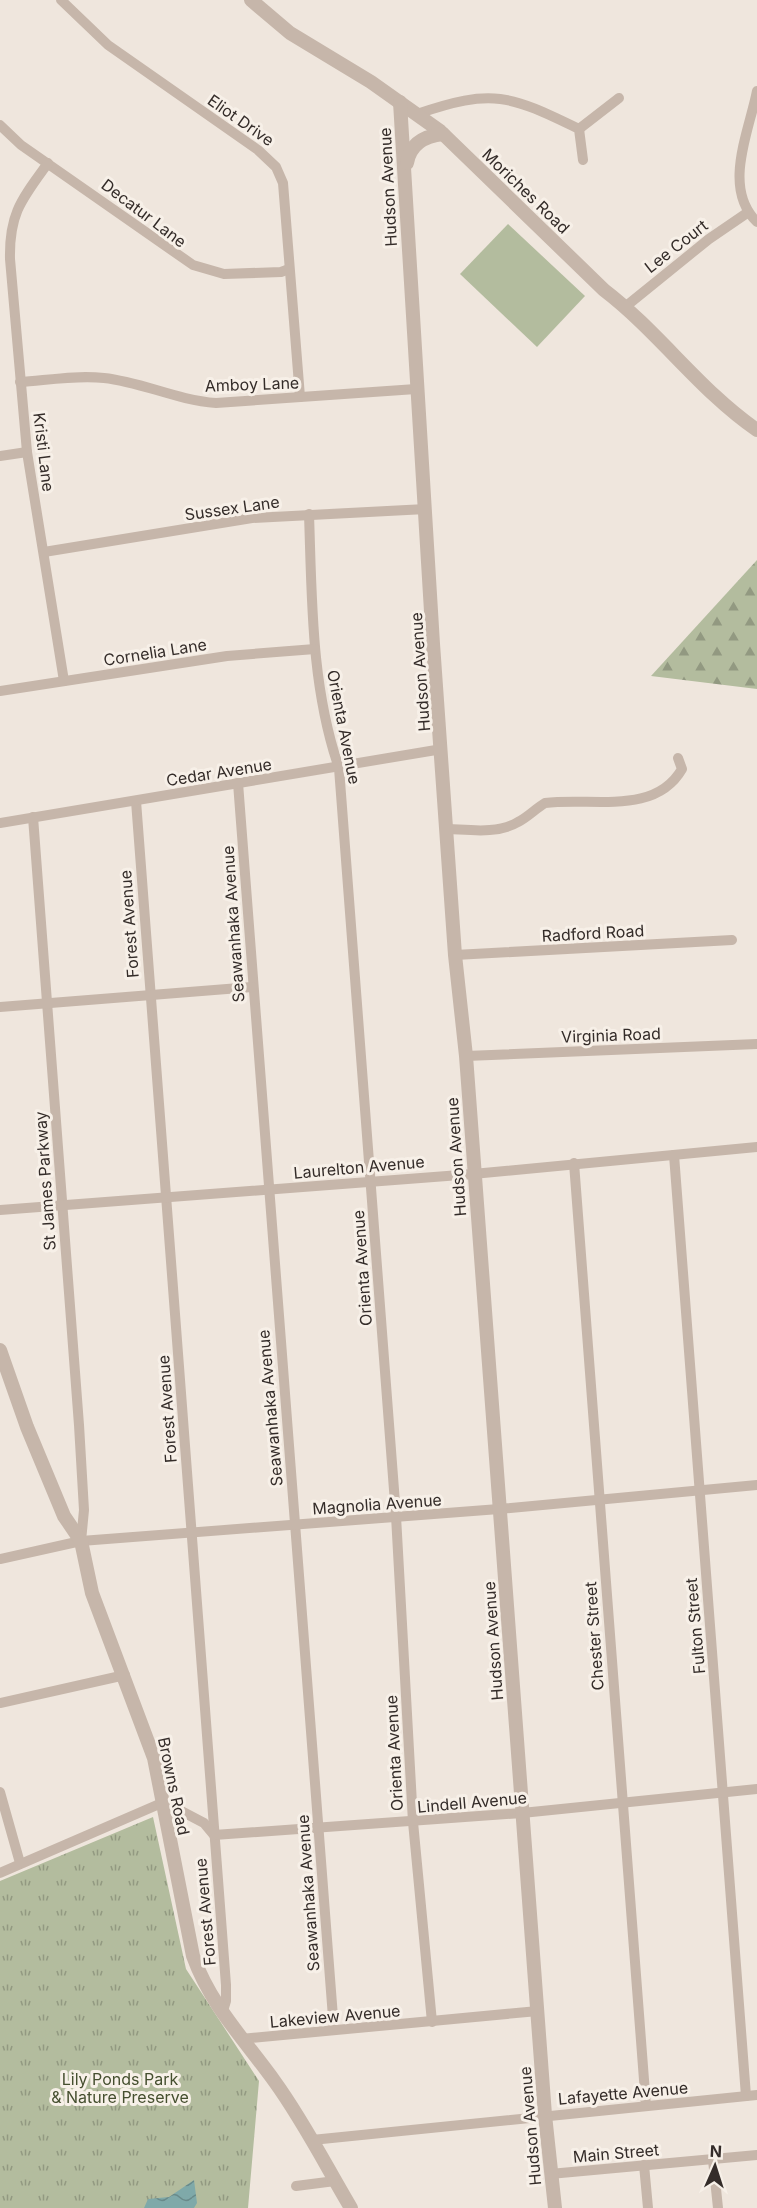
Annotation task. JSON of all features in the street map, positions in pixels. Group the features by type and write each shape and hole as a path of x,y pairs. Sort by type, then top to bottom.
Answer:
{"street":[{"name":"Eliot Drive","path":"61,0 108,45 258,150 276,167 283,183 300,397"},
{"name":"Moriches Road","path":"251,0 290,33 400,102 443,134 735,415 757,430"},
{"path":"757,91 739,172 740,196 747,213 757,222"},
{"path":"417,114 471,98 497,98 518,101 579,129"},
{"path":"579,129 619,98"},
{"name":"Hudson Avenue","path":"400,102 416,389 455,955 466,1056 545,2115 555,2208"},
{"name":"Decatur Lane","path":"0,125 21,145 161,242 176,256 192,265 224,274 281,272 289,269"},
{"path":"579,129 583,160"},
{"path":"404,180 409,151 426,137 443,134"},
{"name":"Kristi Lane","path":"48,163 16,210 11,232 10,259 27,452 64,681"},
{"name":"Lee Court","path":"625,307 709,239 747,213"},
{"name":"Amboy Lane","path":"20,382 104,378 146,387 187,400 216,403 416,389"},
{"path":"0,456 27,452"},
{"name":"Sussex Lane","path":"44,552 252,518 426,509"},
{"name":"Orienta Avenue","path":"309,514 315,650 323,717 339,768 396,1516 413,1822 432,2022"},
{"name":"Cornelia Lane","path":"0,691 227,656 315,650"},
{"name":"Cedar Avenue","path":"0,823 442,749"},
{"path":"448,829 499,829 517,823 532,810 545,803 650,798 675,782 682,769 678,758"},
{"name":"Seawanhaka Avenue","path":"238,783 334,2030"},
{"name":"Forest Avenue","path":"135,801 226,1985 226,2001 222,2014"},
{"name":"St James Parkway","path":"33,818 84,1510 81,1541"},
{"name":"Radford Road","path":"455,955 732,940"},
{"path":"0,1007 252,987"},
{"name":"Virginia Road","path":"466,1056 757,1044"},
{"name":"Laurelton Avenue","path":"0,1210 473,1174 757,1147"},
{"name":"Fulton Street","path":"674,1155 699,1490 751,2095"},
{"name":"Chester Street","path":"574,1163 646,2106"},
{"name":"Browns Road","path":"0,1350 27,1427 64,1516 81,1541 92,1593 154,1758 193,1956 203,1983 222,2014 276,2082 351,2208"},
{"name":"Magnolia Avenue","path":"0,1559 81,1541 499,1509 757,1485"},
{"path":"0,1703 124,1675"},
{"name":"Lindell Avenue","path":"214,1835 522,1813 757,1789"},
{"path":"0,1792 21,1863"},
{"path":"0,1873 164,1802 204,1823 214,1835"},
{"name":"Lakeview Avenue","path":"241,2039 538,2011"},
{"name":"Lafayette Avenue","path":"312,2139 751,2095"},
{"name":"Main Street","path":"550,2174 757,2155"},
{"path":"713,2160 718,2208"},
{"path":"644,2165 648,2208"},
{"path":"296,2186 335,2181"}],"green space":[{"path":"508,224 585,296 537,347 460,274"},
{"path":"757,560 757,689 651,676"},
{"name":"Lily Ponds Park & Nature Preserve","path":"153,1817 186,1969 259,2081 248,2208 0,2208 0,1881"}],"water":[{"path":"194,2180 197,2203 194,2208 144,2208 148,2199 169,2197"}]}
